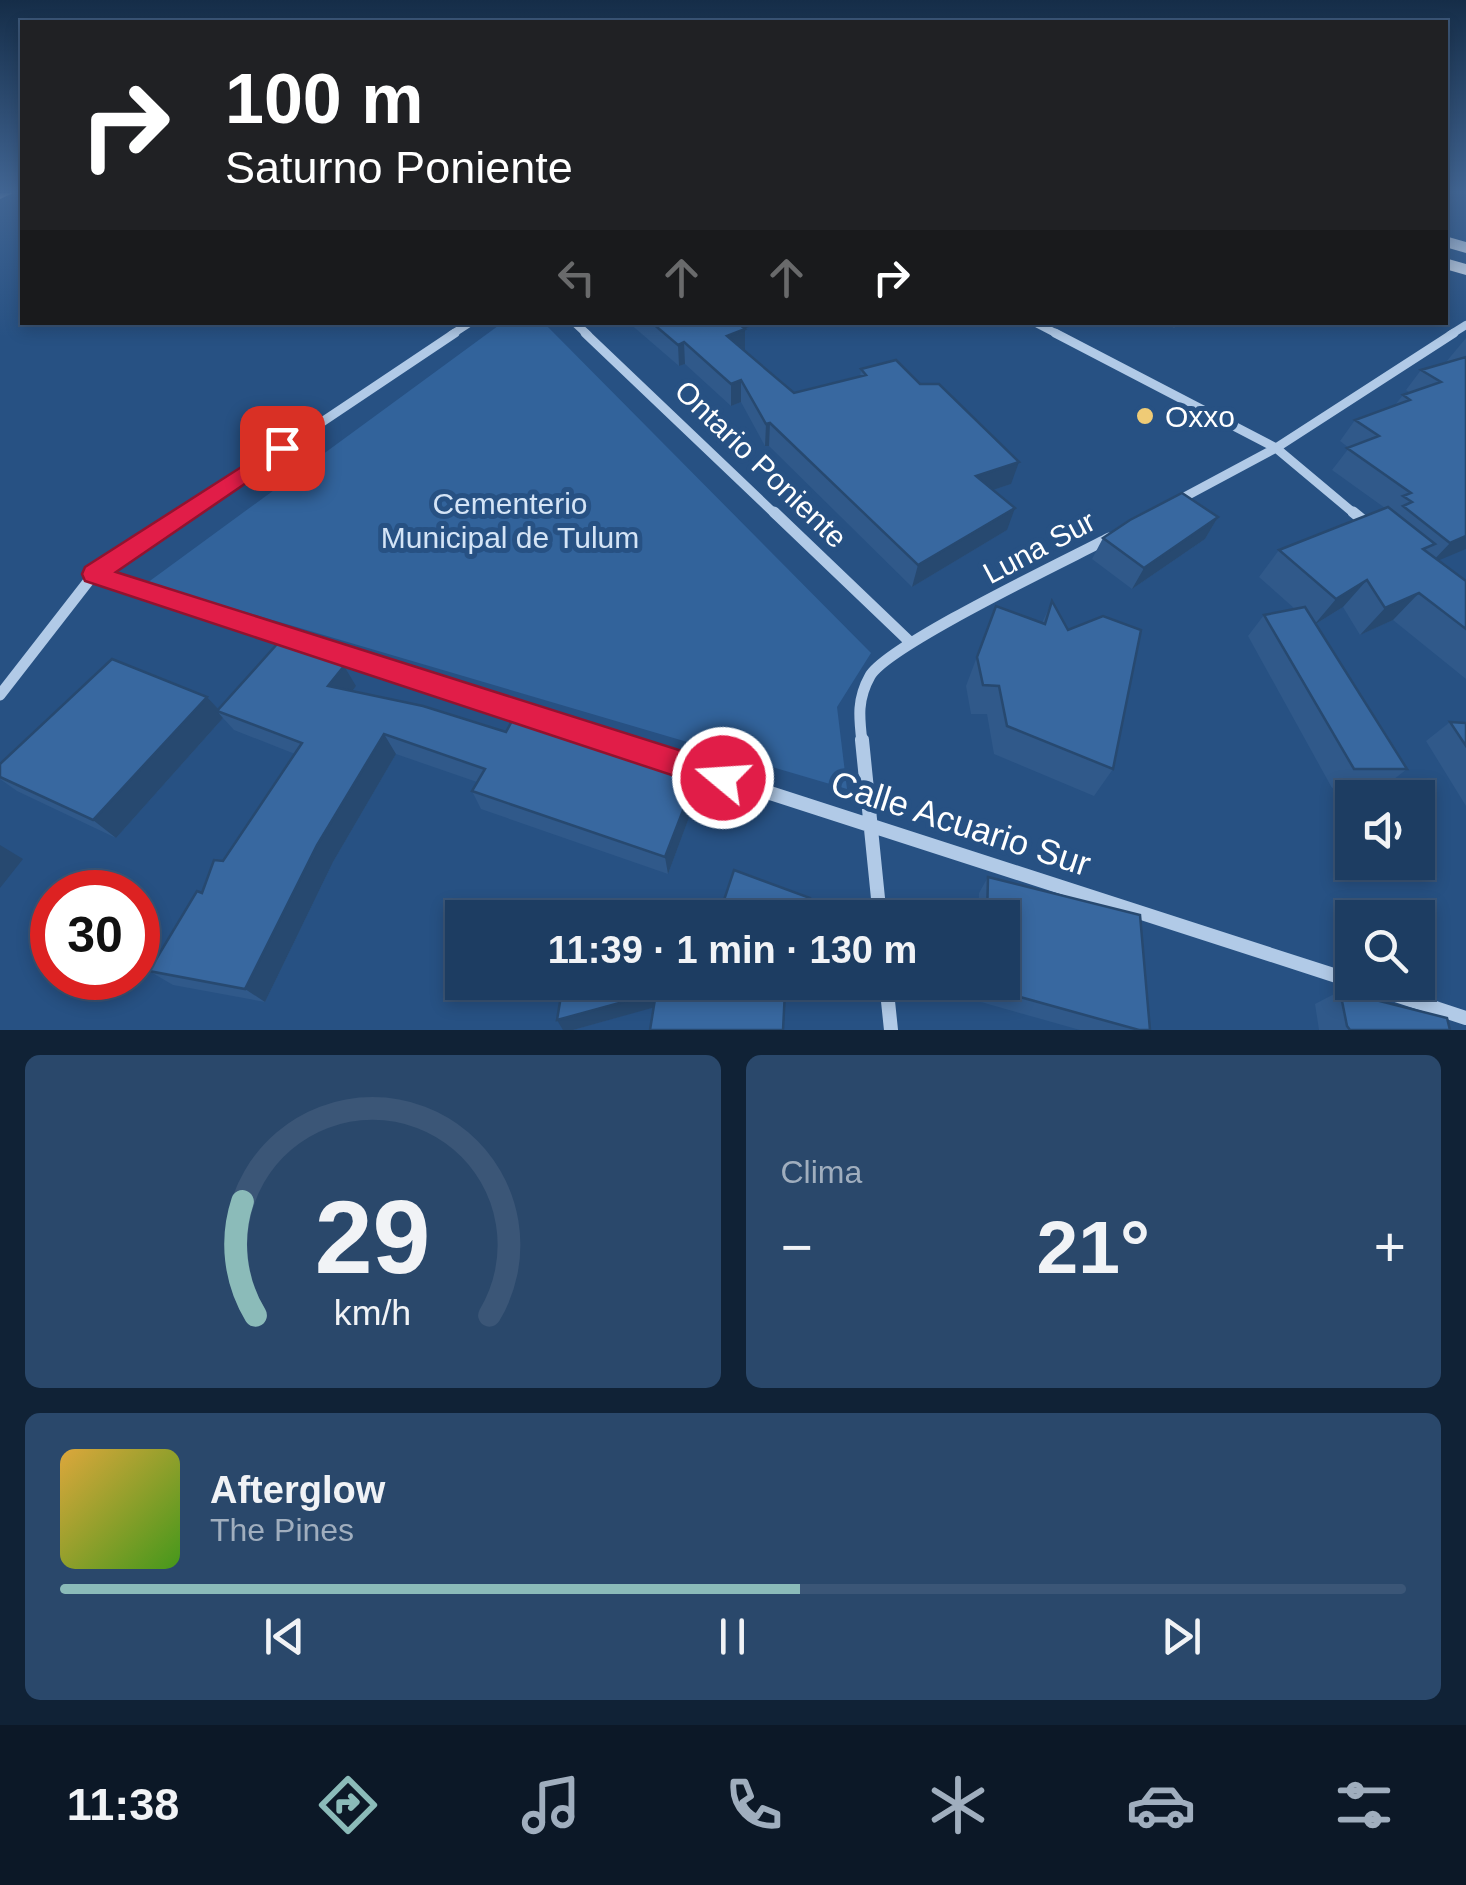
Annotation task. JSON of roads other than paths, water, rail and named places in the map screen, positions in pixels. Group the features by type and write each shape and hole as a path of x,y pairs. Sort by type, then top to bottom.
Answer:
{"street":[{"path":"0,695 94,574 466,325"},
{"name":"Ontario Poniente","path":"577,325 911,644"},
{"path":"1040,325 1276,448 1378,533"},
{"path":"1172,504 1276,448 1466,325"},
{"name":"Luna Sur","path":"871,826 858,704 872,672 911,644 1120,532"},
{"name":"Calle Acuario Sur","path":"94,574 1335,976"},
{"path":"871,826 878,900"},
{"path":"888,1000 891,1030"},
{"name":"Calle Acuario Sur","path":"1410,1000 1466,1018"}],"place":[{"name":"Oxxo","path":"1145,416"}],"park label":[{"name":"Cementerio Municipal de Tulum","path":"510,520"}]}
